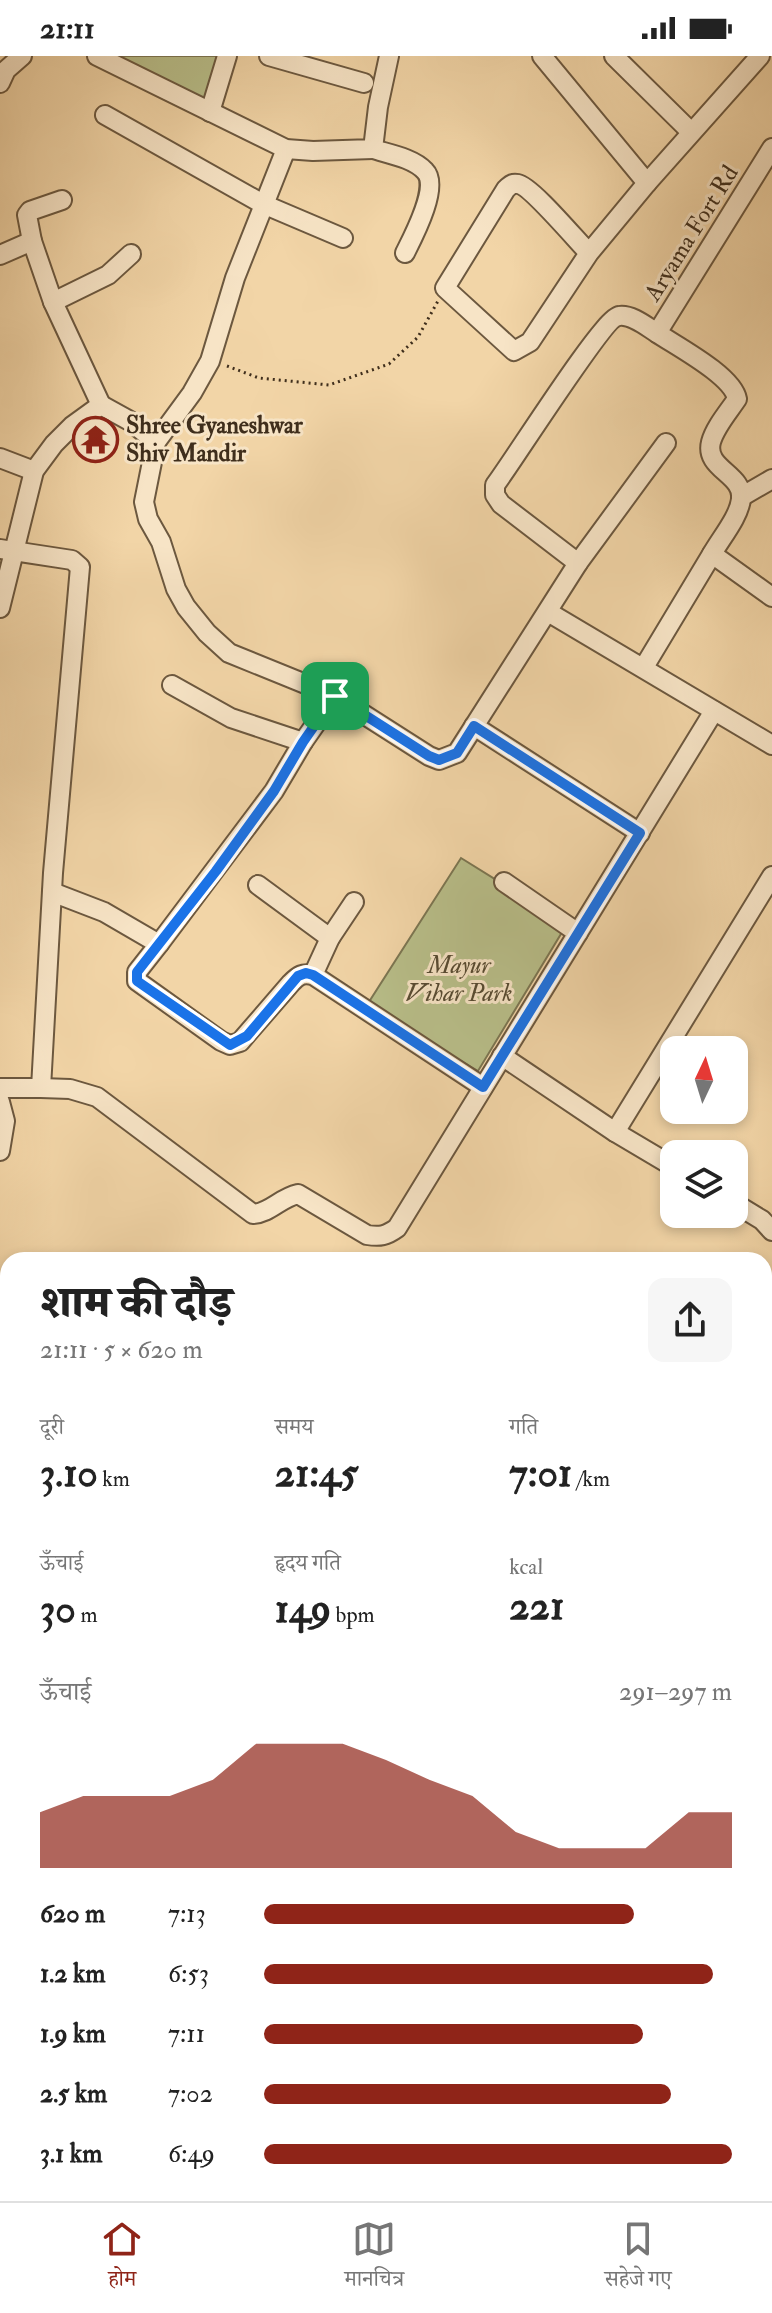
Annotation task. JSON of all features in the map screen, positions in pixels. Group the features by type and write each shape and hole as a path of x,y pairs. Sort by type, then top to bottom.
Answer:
{"street":[{"path":"0,83 6,70 22,56"},
{"path":"97,56 286,149 373,149 415,164 427,172 430,180 420,225 405,253"},
{"path":"210,112 227,56"},
{"path":"269,56 364,83"},
{"path":"373,149 389,56"},
{"path":"542,56 647,183"},
{"path":"614,56 691,132"},
{"path":"589,253 532,193 518,184 511,185 445,288 514,351 522,349 530,342 589,253 755,58"},
{"path":"105,115 263,204 343,238"},
{"name":"Aryama Fort Rd","path":"741,497 740,486 712,459 711,441 737,399 735,390 726,380 657,333 772,148"},
{"path":"286,149 235,278 210,361 192,393 156,442 144,502 148,519 161,542 176,589 186,607 207,633 229,653 335,696 429,756 439,760 451,757 457,753 578,563 666,443"},
{"path":"62,200 30,211 27,215 32,241 53,302 101,405 130,421 156,442"},
{"path":"0,255 32,241"},
{"path":"53,302 108,275 131,254"},
{"path":"578,563 501,504 495,495 495,485 588,349 613,318 630,317 657,333"},
{"path":"0,608 6,550 34,471 72,426 101,405"},
{"path":"0,458 34,471"},
{"path":"644,667 739,507 741,497 772,479"},
{"path":"6,550 72,560 80,567 52,892 41,1088"},
{"path":"712,554 772,597"},
{"path":"548,612 772,745"},
{"path":"172,685 231,718 303,742"},
{"path":"335,696 274,791 137,972 137,981 230,1045 247,1036 298,976 306,973 313,975 483,1087"},
{"path":"0,1088 88,1092 253,1214 264,1213 287,1197 298,1194 367,1235 380,1237 397,1228 714,711"},
{"path":"474,726 640,833"},
{"path":"615,1132 772,876"},
{"path":"504,882 578,933"},
{"path":"258,885 330,938"},
{"path":"52,892 104,912 159,944"},
{"path":"313,975 330,938 354,902"},
{"path":"502,1056 660,1159"},
{"path":"0,1102 5,1121 0,1151"},
{"path":"748,1212 772,1231"}],"path":[{"path":"210,361 259,378 329,385 389,364 418,337 445,288"}],"green space":[{"path":"118,56 218,56 205,102"},
{"name":"Mayur Vihar Park","path":"461,858 567,924 478,1071 367,1005"}],"place":[{"name":"Shree Gyaneshwar Shiv Mandir","path":"95,439"}],"route":[{"path":"335,696 439,760 457,753 474,726 640,833 483,1087 313,975 306,973 298,976 247,1036 230,1045 137,981 137,972 274,791 335,696"}]}
